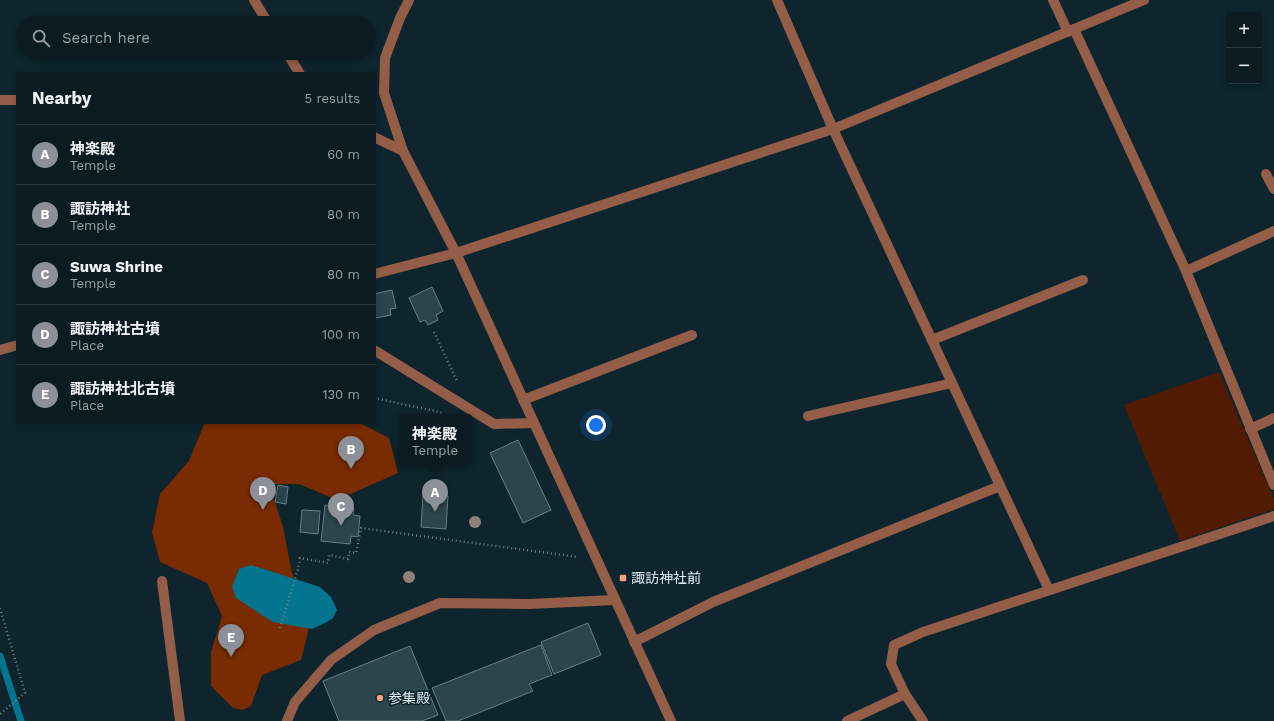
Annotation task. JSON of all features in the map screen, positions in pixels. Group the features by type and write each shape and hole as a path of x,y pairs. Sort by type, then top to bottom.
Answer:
{"street":[{"path":"254,0 264,16"},
{"path":"409,0 400,18 385,58 384,93 402,151 456,253 671,721"},
{"path":"777,0 833,129 1049,590"},
{"path":"1053,0 1071,31 1186,271 1274,485"},
{"path":"376,273 456,253 833,129 1144,0"},
{"path":"291,60 299,72"},
{"path":"0,100 16,100"},
{"path":"376,138 402,151"},
{"path":"1266,174 1274,189"},
{"path":"1186,271 1274,231"},
{"path":"932,340 1083,280"},
{"path":"524,400 692,335"},
{"path":"0,350 16,346"},
{"path":"376,351 494,424 534,423"},
{"path":"808,416 952,383"},
{"path":"1250,428 1274,418"},
{"path":"634,642 713,602 1000,486"},
{"path":"923,721 906,694 891,664 894,645 923,632 1274,516"},
{"path":"162,581 180,721"},
{"path":"287,721 295,702 331,660 374,630 440,603 529,604 615,600"},
{"path":"847,721 906,694"}],"path":[{"path":"434,332 457,382"},
{"path":"376,398 447,414"},
{"path":"280,628 300,558 328,563 329,555 348,559 349,552 356,554 361,528 596,559"},
{"path":"0,608 25,693 0,714"}],"shaded area":[{"path":"1219,372 1274,499 1274,509 1180,541 1124,405"},
{"path":"204,424 362,424 389,438 398,473 337,500 299,484 269,484 283,527 292,573 310,624 301,660 262,675 251,706 242,710 233,708 211,686 211,652 222,616 207,583 160,562 152,532 160,494 189,461"}],"water":[{"path":"251,565 320,587 331,597 337,610 333,618 312,629 273,622 236,598 232,587 239,569"}],"building":[{"path":"432,287 443,311 436,315 438,320 428,325 425,320 420,322 409,298"},
{"path":"392,290 396,308 390,309 391,315 376,318 376,294"},
{"path":"518,440 551,510 523,523 490,453"},
{"path":"278,485 288,487 286,504 275,502"},
{"path":"423,494 448,496 446,529 421,527"},
{"path":"325,505 354,508 353,515 360,516 358,537 351,536 350,544 321,541"},
{"path":"302,510 320,511 318,534 300,532"},
{"path":"588,623 601,655 554,674 541,642"},
{"path":"541,645 552,675 529,684 533,691 458,721 446,721 432,688"},
{"name":"参集殿","path":"410,646 438,715 422,721 339,721 323,681"}],"waterway":[{"path":"0,656 21,721"}],"place":[{"name":"諏訪神社","path":"351,469"},
{"name":"諏訪神社古墳","path":"263,510"},
{"name":"神楽殿","path":"435,512"},
{"name":"Suwa Shrine","path":"341,526"},
{"name":"諏訪神社前","path":"623,578"},
{"name":"諏訪神社北古墳","path":"231,657"},
{"name":"参集殿","path":"380,698"}]}
